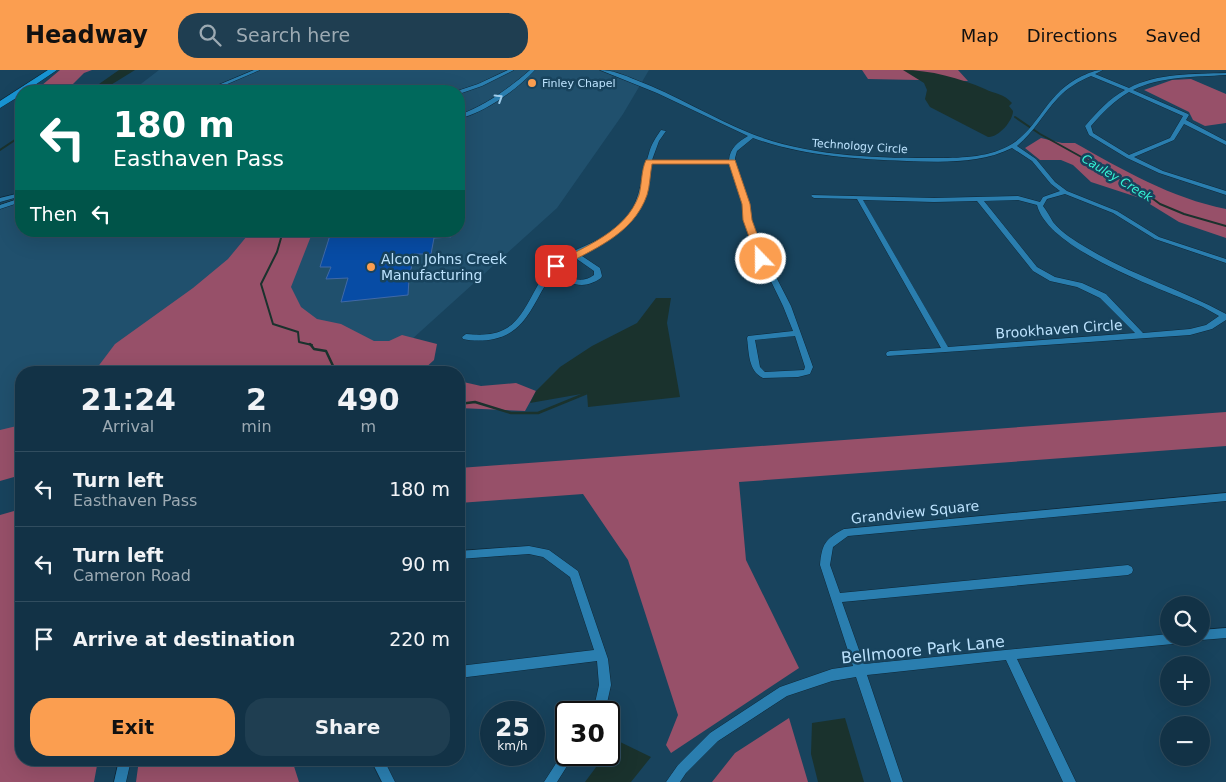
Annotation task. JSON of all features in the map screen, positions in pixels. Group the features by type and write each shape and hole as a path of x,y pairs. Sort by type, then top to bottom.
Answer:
{"highway":[{"path":"19,85 42,70"},
{"path":"31,85 54,70"},
{"path":"0,97 15,87"},
{"path":"0,105 15,95"}],"street":[{"path":"222,85 258,70"},
{"path":"465,90 480,86 512,70"},
{"path":"465,115 504,96 533,70"},
{"name":"Technology Circle","path":"602,70 644,84 752,136 782,146 811,153 859,158 946,160 975,158 1013,146 1033,128 1063,90 1101,70"},
{"path":"1091,74 1186,115 1172,139 1129,157"},
{"path":"1215,74 1226,80"},
{"path":"1226,74 1161,78 1126,90 1097,114 1088,126 1090,134 1129,157 1161,172 1226,193"},
{"path":"1182,121 1226,143"},
{"path":"466,337 485,339 500,335 513,328 556,266 615,234 632,218 643,194 648,162 656,140 663,131"},
{"path":"752,136 738,146 732,157 732,162 746,204 747,220 753,238 761,259 784,300 797,333 809,367 807,372 798,374 763,375 756,368 751,338 797,333"},
{"path":"1013,146 1038,165 1065,192 1115,212 1157,238 1175,246 1226,261"},
{"path":"1005,150 1026,157"},
{"path":"648,162 732,162"},
{"path":"1065,192 1045,198 1041,204 1043,212 1058,230 1099,259 1184,295 1226,317"},
{"path":"0,200 15,196"},
{"path":"814,196 980,200 1018,198 1041,204"},
{"path":"859,198 946,350"},
{"path":"980,200 1035,269 1053,279 1078,285 1103,296 1141,335"},
{"path":"0,207 15,202"},
{"path":"551,272 582,285 598,276 597,270 575,254"},
{"name":"Brookhaven Circle","path":"890,354 1198,331 1226,317"},
{"name":"Grandview Square","path":"897,782 825,565 826,548 832,541 847,532 1226,497"},
{"path":"465,555 529,550 545,553 560,562 574,574 601,655 605,685 601,701"},
{"path":"843,597 1128,570"},
{"path":"1210,635 1226,633"},
{"name":"Bellmoore Park Lane","path":"672,782 682,769 714,737 784,691 832,675 1160,640"},
{"path":"465,671 601,655"},
{"path":"1010,656 1070,782"},
{"path":"120,782 124,766"},
{"path":"380,766 389,782"},
{"path":"550,782 561,766"}],"shaded area":[{"path":"60,70 92,70 84,73 72,85 42,85"},
{"path":"119,70 135,70 111,85 98,85"},
{"path":"159,70 649,70 623,114 557,208 411,340 297,366 15,366 15,430 0,433 0,204 15,198 15,237 465,237 465,85 140,85"},
{"path":"862,70 958,70 968,81 868,79"},
{"path":"903,70 945,75 1002,95 1012,103 1009,106 1013,111 1012,115 1000,132 992,137 988,137 930,107 925,99 927,90 924,83"},
{"path":"1191,79 1226,94 1226,123 1205,126 1193,120 1189,112 1144,90 1172,80"},
{"path":"1041,138 1062,143 1075,143 1148,182 1186,198 1226,209 1226,238 1179,222 1140,198 1091,182 1073,165 1061,160 1040,160 1025,148"},
{"path":"246,237 311,237 291,287 301,307 317,319 341,324 374,341 389,341 402,335 437,344 434,360 427,366 98,366 115,344 193,288 228,259"},
{"path":"656,298 671,298 667,323 680,397 588,407 587,393 530,403 536,391 560,367 592,346 637,323"},
{"path":"465,382 481,386 516,383 536,391 525,411 465,408"},
{"path":"1226,412 1226,446 739,482 746,560 799,668 671,753 666,745 678,715 628,560 583,494 465,503 465,468"},
{"path":"15,426 15,477 0,481 0,430"},
{"path":"15,511 15,766 97,766 94,782 0,782 0,515"},
{"path":"789,718 808,782 712,782 735,753"},
{"path":"845,718 864,782 818,782 811,754 812,723"},
{"path":"620,742 651,757 631,782 585,782 597,766 620,766"},
{"path":"138,766 294,766 299,782 136,782"}],"building":[{"name":"Alcon Johns Creek Manufacturing","path":"329,237 451,237 434,238 431,254 414,254 408,295 341,302 348,278 326,279 331,267 320,267"}],"waterway":[{"name":"Cauley Creek","path":"1015,117 1040,134 1141,190 1160,204 1184,214 1226,226"},
{"path":"0,150 15,140"},
{"path":"281,237 277,252 261,284 273,324 298,332 299,342 311,345"},
{"path":"311,345 314,349 326,351 333,366"},
{"path":"465,403 475,402 511,413 538,413 587,393"}],"place":[{"name":"Finley Chapel","path":"532,83"},
{"name":"Alcon Johns Creek Manufacturing","path":"371,267"}],"route":[{"path":"556,266 569,257 615,234 632,218 643,194 648,162 695,164 732,162 746,204 747,220 761,259"}]}
